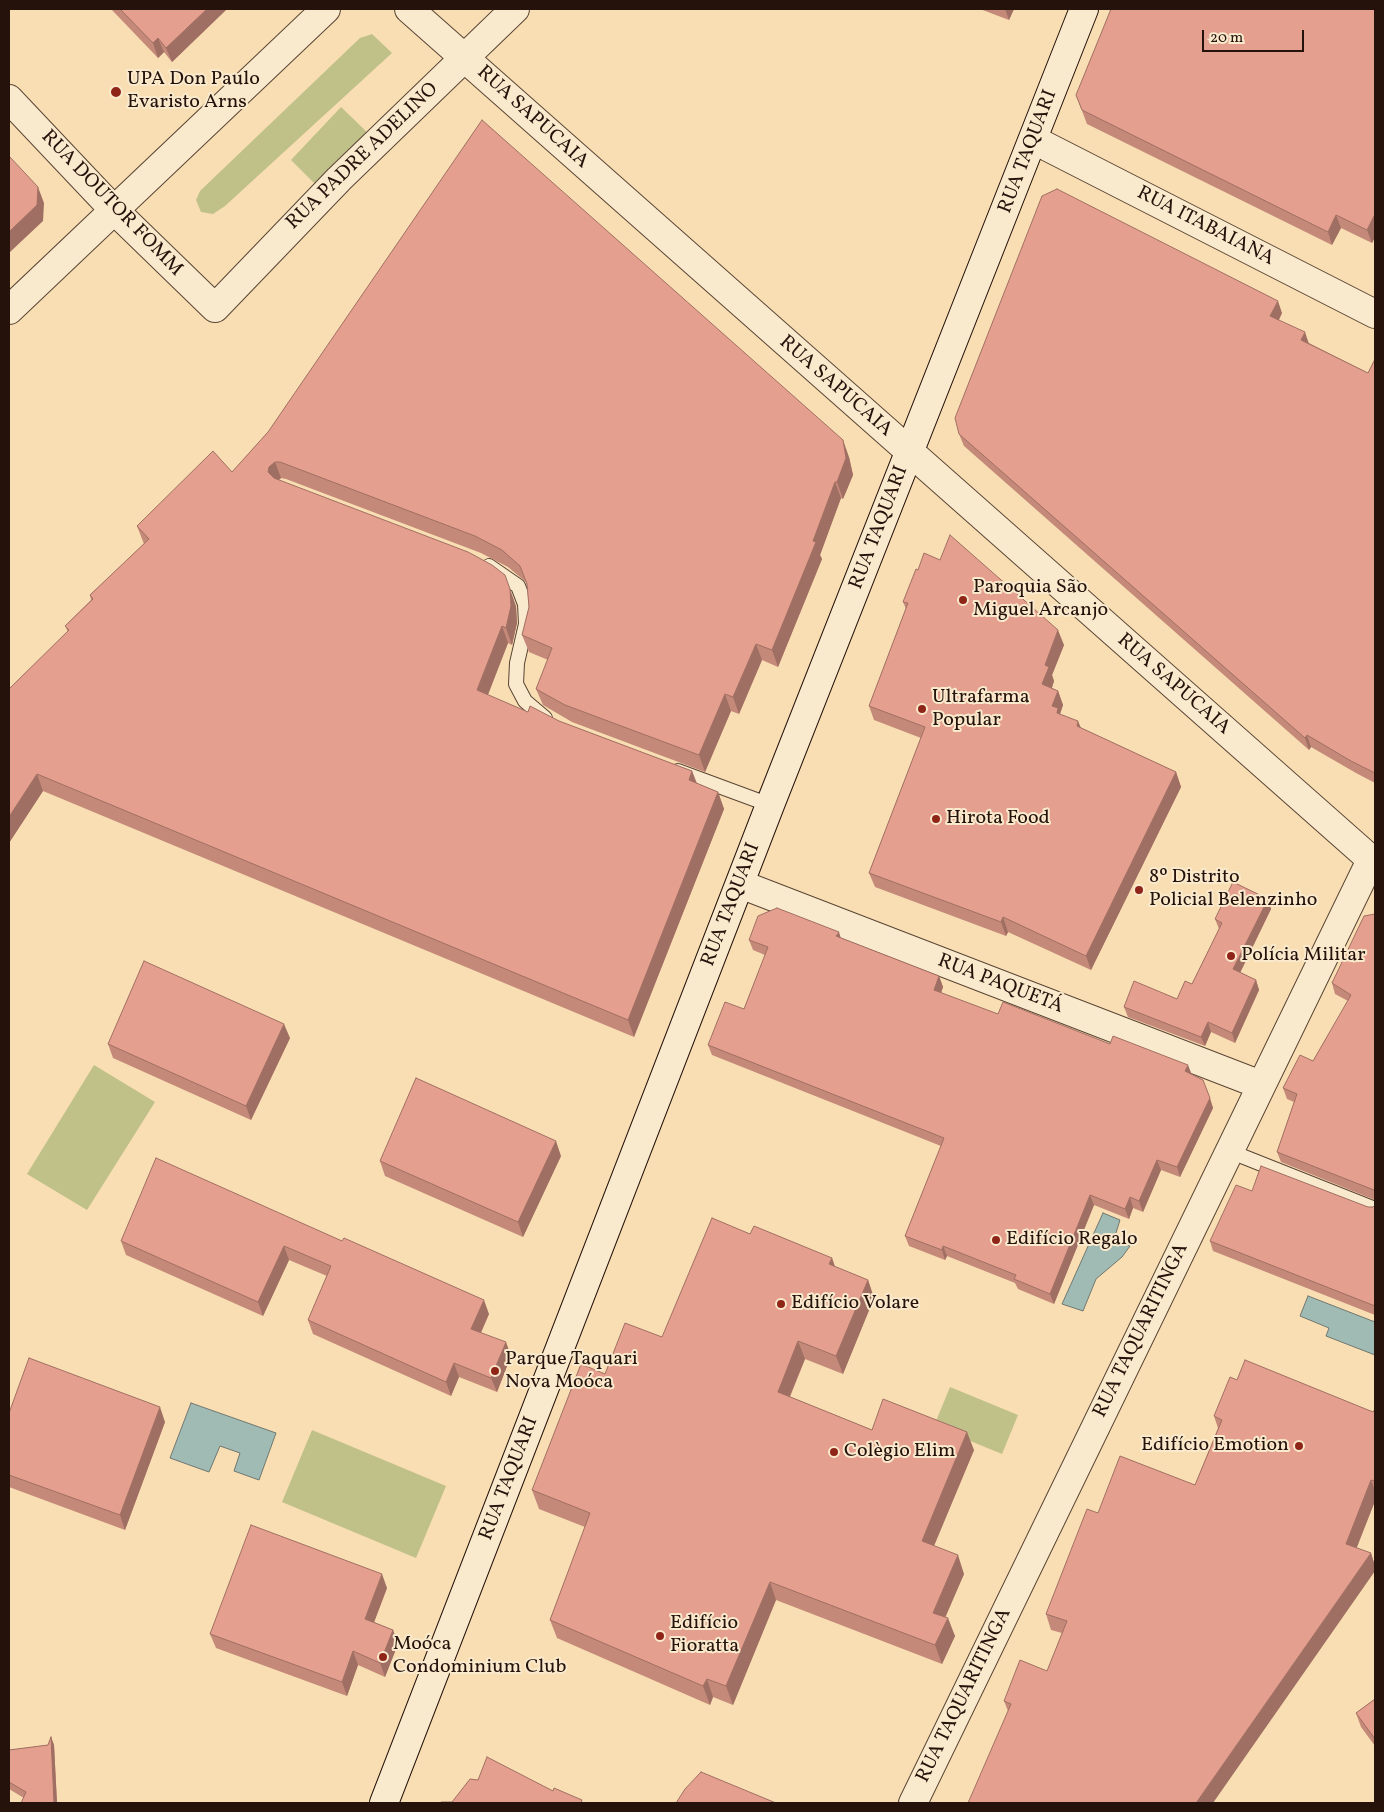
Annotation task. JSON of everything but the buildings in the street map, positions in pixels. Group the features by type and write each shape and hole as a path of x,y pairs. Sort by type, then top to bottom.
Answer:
{"street":[{"path":"9,310 113,209 326,9"},
{"name":"RUA SAPUCAIA","path":"409,9 1373,862"},
{"name":"RUA PADRE ADELINO","path":"215,308 339,179 515,9"},
{"name":"RUA TAQUARI","path":"384,1803 770,805 1034,140 1084,9"},
{"name":"RUA DOUTOR FOMM","path":"9,99 113,209 215,308"},
{"name":"RUA ITABAIANA","path":"1034,140 1375,314"},
{"name":"RUA TAQUARITINGA","path":"914,1803 1261,1085 1373,862"},
{"name":"RUA PAQUETÁ","path":"740,884 1261,1085"}],"lane":[{"path":"478,561 503,574 518,586 525,604 526,624 517,663 516,684 525,701 541,716 554,723"},
{"path":"664,766 770,805"},
{"path":"1229,1151 1375,1209"}],"green space":[{"path":"372,34 392,53 225,206 213,214 201,212 196,200 200,191 360,38"},
{"path":"341,107 370,135 319,188 291,160"},
{"path":"94,1065 155,1102 87,1210 27,1174"},
{"path":"950,1387 1018,1415 1002,1454 934,1426"},
{"path":"312,1430 446,1486 416,1558 282,1502"}],"water":[{"path":"1103,1213 1120,1220 1114,1239 1130,1246 1122,1257 1096,1279 1083,1311 1062,1304"},
{"path":"1308,1296 1375,1322 1375,1355 1326,1336 1329,1328 1300,1316"},
{"path":"191,1403 276,1433 259,1480 234,1471 240,1453 220,1446 209,1472 170,1458"}],"place":[{"name":"UPA Don Paulo Evaristo Arns","path":"116,92"},
{"name":"Paroquia São Miguel Arcanjo","path":"963,600"},
{"name":"Ultrafarma Popular","path":"922,709"},
{"name":"Hirota Food","path":"936,819"},
{"name":"8º Distrito Policial Belenzinho","path":"1139,890"},
{"name":"Polícia Militar","path":"1231,956"},
{"name":"Edifício Regalo","path":"996,1240"},
{"name":"Edifício Volare","path":"781,1304"},
{"name":"Parque Taquari Nova Moóca","path":"495,1371"},
{"name":"Edifício Emotion","path":"1299,1446"},
{"name":"Colègio Elim","path":"834,1452"},
{"name":"Edifício Fioratta","path":"660,1636"},
{"name":"Moóca Condominium Club","path":"383,1657"}]}
